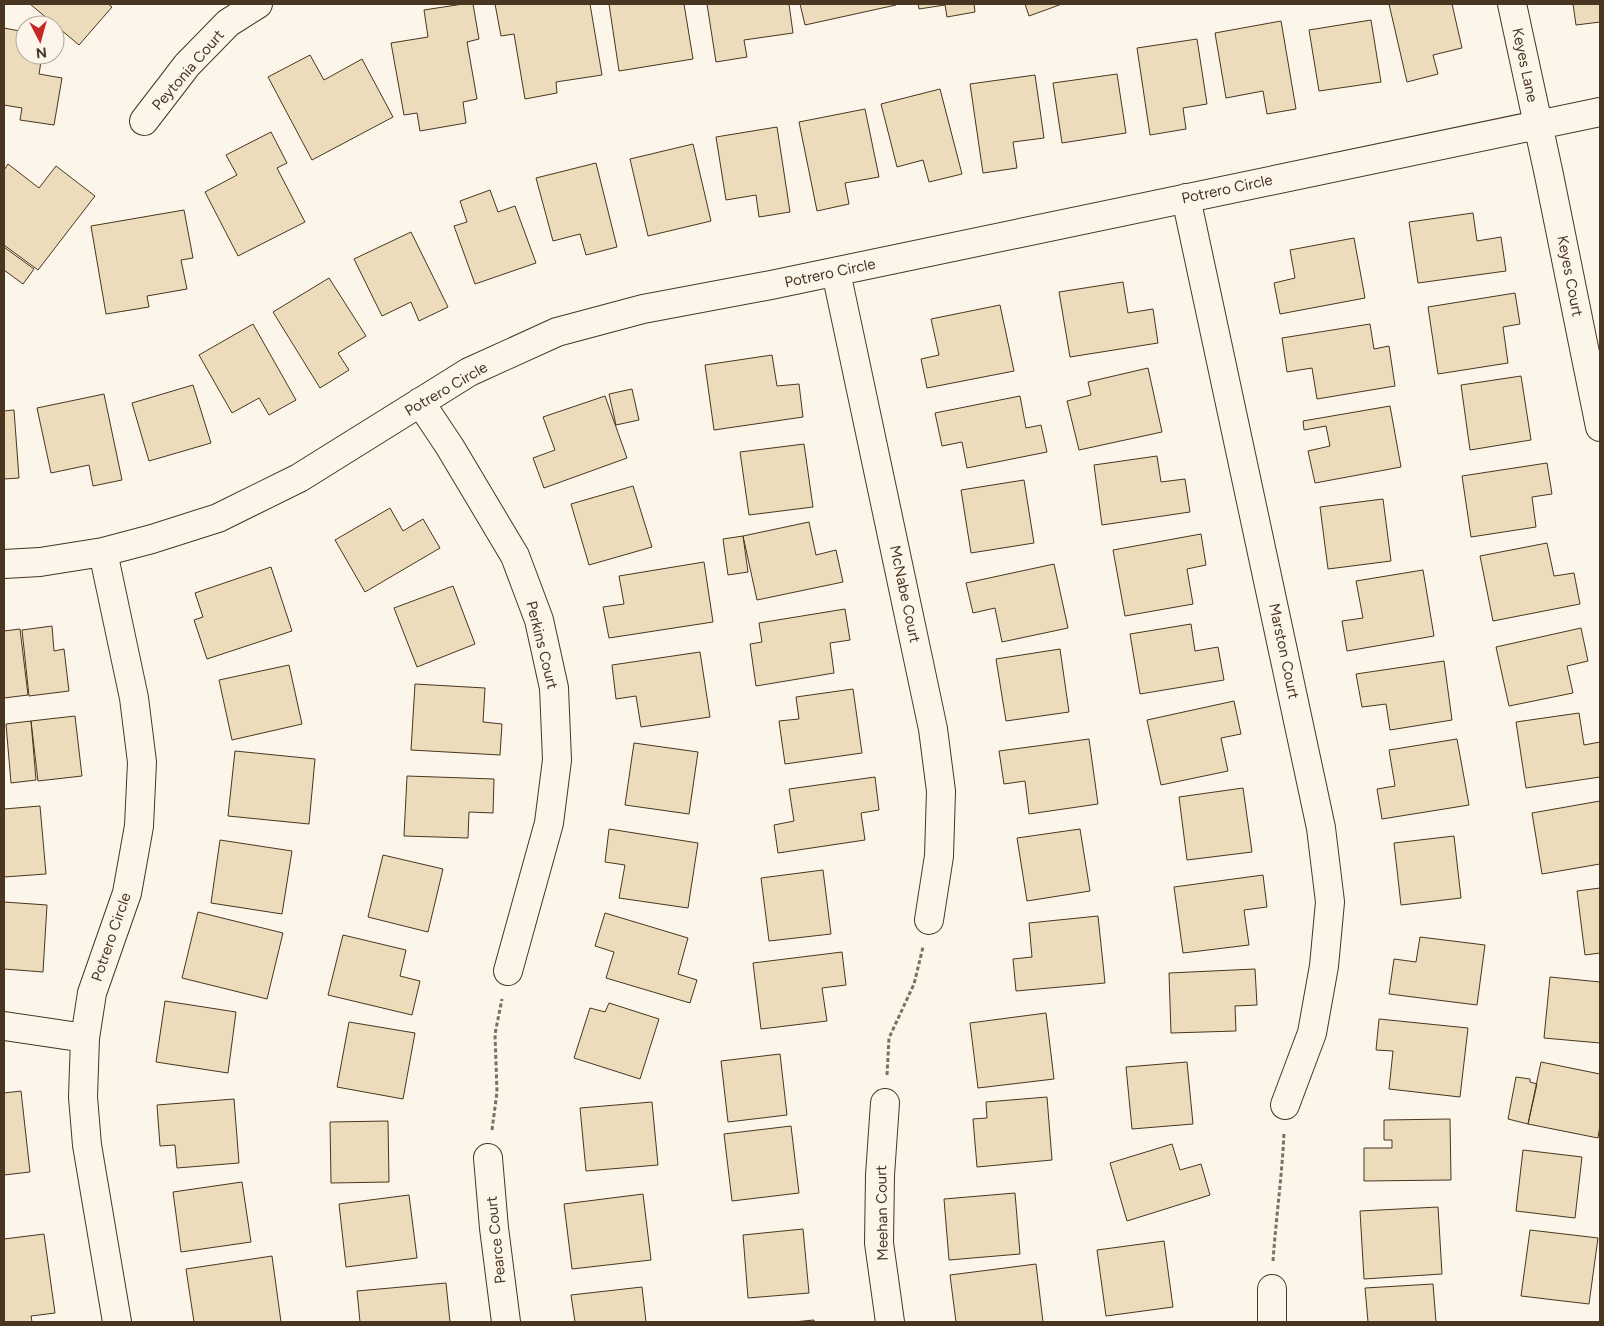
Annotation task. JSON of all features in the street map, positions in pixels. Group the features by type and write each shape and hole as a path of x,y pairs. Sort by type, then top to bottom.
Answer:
{"street":[{"name":"Peytonia Court","path":"144,121 187,65 228,23 258,4"},
{"name":"Keyes Lane","path":"1512,4 1538,125"},
{"name":"Potrero Circle","path":"4,564 40,562 103,552 218,518 299,478 469,372 557,332 643,309 836,272 1600,112"},
{"name":"Keyes Court","path":"1538,125 1600,427"},
{"name":"Marston Court","path":"1186,198 1321,828 1330,902 1324,966 1312,1033 1285,1105"},
{"name":"McNabe Court","path":"836,272 933,729 941,791 939,856 929,920"},
{"name":"Perkins Court","path":"420,402 450,447 515,556 539,620 554,688 557,760 549,822 508,971"},
{"name":"Potrero Circle","path":"103,552 134,698 142,762 139,826 128,892 92,993 85,1038 84,1097 87,1145 117,1322"},
{"path":"4,1026 85,1038"},
{"name":"Meehan Court","path":"885,1103 880,1175 879,1244 890,1322"},
{"name":"Pearce Court","path":"488,1158 494,1228 506,1322"},
{"path":"1272,1289 1272,1322"}],"path":[{"path":"885,1103 889,1038 914,984 929,920"},
{"path":"488,1158 497,1092 495,1034 508,971"},
{"path":"1272,1289 1275,1227 1283,1164 1285,1105"}],"building":[{"path":"30,4 108,4 112,7 79,45 65,33 65,15 43,15"},
{"path":"473,4 479,39 467,42 477,99 463,102 466,123 420,131 417,113 404,115 391,43 428,37 424,10"},
{"path":"495,4 590,4 602,75 556,82 557,93 525,99 514,34 501,36"},
{"path":"609,4 684,4 693,59 619,71"},
{"path":"707,4 789,4 793,33 744,40 747,57 716,62"},
{"path":"800,4 896,4 896,5 805,25"},
{"path":"918,4 974,4 975,12 947,17 945,5 919,9"},
{"path":"1025,4 1062,4 1029,16"},
{"path":"1389,4 1452,4 1462,48 1433,55 1438,74 1407,82"},
{"path":"1573,4 1600,4 1600,22 1576,25"},
{"path":"1371,20 1381,82 1319,91 1309,30"},
{"path":"1281,21 1296,109 1267,114 1263,91 1226,98 1215,33"},
{"path":"4,28 15,30 15,65 40,65 39,74 62,78 54,125 20,120 22,108 4,105"},
{"path":"1197,39 1207,104 1183,108 1186,129 1150,135 1137,48"},
{"path":"310,55 324,80 362,59 393,117 312,160 268,77"},
{"path":"1117,74 1126,133 1062,143 1053,83"},
{"path":"1035,75 1044,138 1013,142 1017,168 983,173 970,84"},
{"path":"940,89 962,174 929,182 923,160 897,167 881,104"},
{"path":"865,109 879,177 845,183 849,204 817,211 799,122"},
{"path":"777,127 790,212 759,217 756,195 726,200 716,137"},
{"path":"271,132 287,163 277,168 305,222 238,256 205,192 237,175 226,155"},
{"path":"693,144 711,221 648,236 630,159"},
{"path":"596,163 617,247 586,255 580,234 553,241 536,178"},
{"path":"8,164 39,188 56,166 95,196 38,270 4,245 4,170"},
{"path":"490,190 498,212 515,206 536,263 475,284 454,226 467,222 460,201"},
{"path":"184,210 193,258 181,260 187,289 147,296 149,307 106,314 91,226"},
{"path":"1473,213 1477,241 1501,237 1506,271 1418,283 1409,222"},
{"path":"411,232 448,307 419,321 411,302 382,316 354,259"},
{"path":"1354,238 1365,298 1280,314 1274,283 1295,278 1290,250"},
{"path":"4,247 34,269 23,284 4,270"},
{"path":"329,278 366,336 338,353 349,370 320,388 273,312"},
{"path":"1123,282 1128,313 1153,309 1158,343 1070,357 1059,292"},
{"path":"1515,293 1520,324 1503,327 1508,363 1438,374 1428,307"},
{"path":"1000,305 1014,371 927,388 921,359 939,355 931,319"},
{"path":"253,324 296,400 269,415 259,398 232,413 199,355"},
{"path":"1370,324 1374,349 1389,346 1395,386 1317,399 1312,368 1287,372 1282,338"},
{"path":"772,355 777,386 799,384 803,417 714,430 705,365"},
{"path":"1148,368 1162,432 1079,450 1067,401 1091,395 1088,382"},
{"path":"1521,376 1531,440 1470,450 1461,385"},
{"path":"193,385 211,443 149,461 132,403"},
{"path":"632,389 639,420 616,425 609,394"},
{"path":"104,394 122,480 93,486 89,465 51,473 37,408"},
{"path":"605,396 627,458 544,488 533,458 555,450 543,417"},
{"path":"1020,396 1026,428 1041,425 1047,452 967,468 962,442 942,446 935,413"},
{"path":"1390,406 1401,467 1315,483 1308,451 1330,446 1326,426 1304,430 1303,421"},
{"path":"14,410 19,478 4,479 4,411"},
{"path":"804,444 813,507 749,515 740,452"},
{"path":"1157,456 1161,482 1185,479 1190,512 1102,525 1094,465"},
{"path":"1547,463 1552,494 1532,497 1536,527 1471,537 1462,476"},
{"path":"1024,480 1034,543 971,553 961,490"},
{"path":"633,486 652,547 589,565 571,504"},
{"path":"1383,499 1391,561 1328,569 1320,507"},
{"path":"390,508 403,531 423,519 440,548 365,592 335,540"},
{"path":"809,522 816,555 836,550 843,582 757,600 743,536"},
{"path":"1201,534 1206,565 1187,569 1193,604 1125,616 1113,550"},
{"path":"743,536 748,572 728,575 723,539"},
{"path":"1547,543 1554,576 1574,573 1580,604 1493,621 1480,556"},
{"path":"704,562 713,622 609,638 603,607 624,604 619,576"},
{"path":"1054,564 1068,628 1002,642 995,608 973,613 966,583"},
{"path":"271,567 292,631 207,659 194,620 203,617 195,593"},
{"path":"1423,570 1434,636 1347,651 1342,621 1363,618 1356,581"},
{"path":"453,586 475,644 417,667 394,608"},
{"path":"845,609 850,640 830,643 834,673 756,686 750,644 762,642 759,623"},
{"path":"1191,624 1195,651 1218,647 1224,680 1140,694 1130,634"},
{"path":"52,626 54,651 64,649 69,691 29,696 22,630"},
{"path":"1581,628 1588,661 1567,666 1573,693 1509,706 1496,647"},
{"path":"20,629 28,695 4,698 4,631"},
{"path":"1060,649 1069,712 1006,721 996,659"},
{"path":"700,652 710,717 641,727 636,696 616,699 612,665"},
{"path":"1444,661 1452,720 1390,730 1386,704 1362,707 1356,674"},
{"path":"289,665 302,724 232,740 219,680"},
{"path":"415,684 485,688 483,722 502,724 500,755 411,750"},
{"path":"853,689 862,753 785,764 779,721 799,719 796,697"},
{"path":"1234,701 1241,734 1221,738 1228,771 1161,785 1147,720"},
{"path":"1579,713 1584,745 1600,742 1600,777 1526,788 1516,722"},
{"path":"75,716 82,776 38,781 31,721"},
{"path":"31,721 36,780 11,783 6,724"},
{"path":"1089,739 1098,804 1029,814 1025,781 1004,784 999,751"},
{"path":"1457,739 1469,805 1382,819 1377,789 1395,786 1389,750"},
{"path":"634,743 698,752 689,814 625,805"},
{"path":"235,751 315,759 309,824 228,816"},
{"path":"407,776 494,779 493,813 469,812 468,838 404,836"},
{"path":"875,777 879,810 861,813 865,840 778,853 774,825 794,821 789,789"},
{"path":"1243,788 1252,852 1187,860 1179,797"},
{"path":"1600,801 1600,864 1542,874 1532,813"},
{"path":"40,806 46,874 4,877 4,809"},
{"path":"609,829 698,843 688,908 619,898 625,865 605,862"},
{"path":"1080,829 1090,891 1027,901 1017,838"},
{"path":"1454,836 1461,898 1401,905 1394,843"},
{"path":"220,840 292,851 282,914 211,903"},
{"path":"383,855 443,869 428,932 368,917"},
{"path":"823,870 831,934 769,941 761,878"},
{"path":"1263,875 1267,907 1244,910 1249,945 1183,953 1174,887"},
{"path":"1600,888 1600,953 1585,955 1577,891"},
{"path":"4,902 47,905 43,972 4,969"},
{"path":"198,912 283,933 267,999 182,978"},
{"path":"605,913 688,938 678,974 697,980 690,1003 606,978 614,952 595,946"},
{"path":"1098,916 1105,983 1016,991 1013,959 1032,957 1029,923"},
{"path":"343,935 406,950 400,976 420,981 412,1015 328,995"},
{"path":"1420,937 1485,945 1477,1005 1389,994 1394,959 1416,962"},
{"path":"842,952 846,985 822,988 827,1021 761,1029 753,963"},
{"path":"1255,969 1257,1005 1235,1006 1236,1031 1171,1033 1169,973"},
{"path":"1550,977 1600,982 1600,1043 1544,1038"},
{"path":"165,1001 236,1012 228,1073 156,1062"},
{"path":"609,1003 659,1019 640,1079 574,1058 590,1008 605,1012"},
{"path":"1046,1013 1054,1079 978,1088 970,1023"},
{"path":"1379,1019 1468,1028 1460,1097 1389,1089 1393,1051 1376,1050"},
{"path":"349,1022 415,1033 403,1099 337,1087"},
{"path":"780,1054 787,1115 728,1122 721,1061"},
{"path":"1187,1062 1193,1124 1132,1129 1126,1067"},
{"path":"1541,1062 1600,1074 1600,1125 1598,1138 1528,1124"},
{"path":"1516,1077 1530,1079 1530,1082 1537,1084 1528,1124 1508,1119"},
{"path":"21,1091 30,1172 4,1175 4,1093"},
{"path":"1047,1097 1052,1160 977,1167 973,1119 987,1118 986,1102"},
{"path":"234,1099 239,1163 177,1168 175,1145 160,1146 157,1105"},
{"path":"652,1102 658,1165 586,1171 580,1108"},
{"path":"1450,1119 1451,1180 1364,1181 1364,1148 1392,1148 1392,1140 1384,1140 1384,1120"},
{"path":"388,1121 389,1182 331,1183 330,1122"},
{"path":"791,1126 799,1193 732,1201 724,1134"},
{"path":"1172,1144 1180,1170 1201,1164 1210,1195 1127,1221 1110,1163"},
{"path":"1523,1150 1582,1157 1575,1218 1516,1211"},
{"path":"242,1182 251,1242 181,1252 173,1192"},
{"path":"1015,1193 1020,1254 949,1260 944,1199"},
{"path":"643,1194 651,1260 572,1269 564,1204"},
{"path":"409,1195 417,1258 346,1267 339,1204"},
{"path":"1438,1207 1442,1274 1364,1279 1360,1211"},
{"path":"803,1229 809,1293 748,1298 743,1235"},
{"path":"1530,1230 1598,1238 1589,1304 1521,1296"},
{"path":"44,1234 55,1313 31,1316 32,1322 4,1322 4,1239"},
{"path":"1164,1241 1173,1307 1106,1316 1097,1250"},
{"path":"272,1256 281,1322 194,1322 186,1269"},
{"path":"1036,1264 1043,1322 956,1322 950,1275"},
{"path":"446,1283 450,1322 360,1322 357,1291"},
{"path":"1433,1284 1436,1322 1368,1322 1365,1288"},
{"path":"642,1287 646,1322 575,1322 571,1295"},
{"path":"814,1320 814,1322 793,1322"}]}
